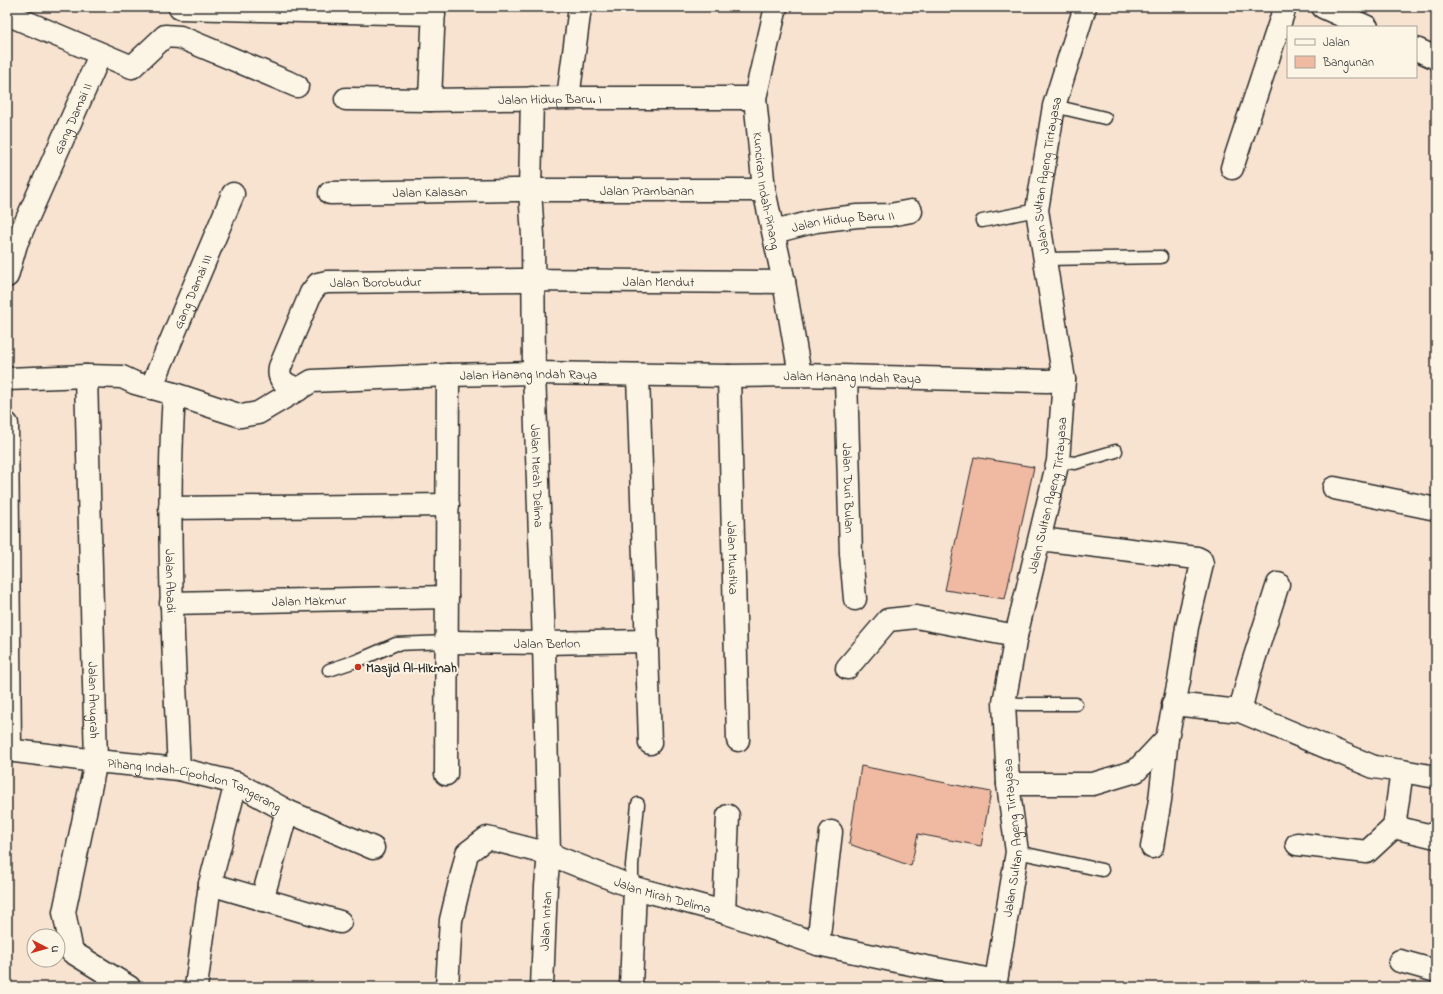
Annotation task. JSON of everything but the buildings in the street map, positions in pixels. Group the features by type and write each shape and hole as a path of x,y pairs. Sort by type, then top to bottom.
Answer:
{"street":[{"path":"180,37 180,7 434,10 430,100"},
{"path":"568,98 580,7"},
{"name":"Kunciran Indah-Pinang","path":"776,7 755,98 764,190 784,282 800,375"},
{"name":"Jalan Sultan Ageng Tirtayasa","path":"996,984 1017,852 1008,784 1004,702 1016,636 1058,461 1064,374 1038,210 1054,106 1085,7"},
{"path":"1232,168 1285,7"},
{"path":"1323,7 1365,26"},
{"path":"7,14 100,55 132,67 164,36 180,37 297,86"},
{"path":"1417,49 1436,58"},
{"name":"Gang Damai II","path":"7,276 12,242 100,55"},
{"name":"Jalan Hidup Baru. I","path":"346,99 430,100 532,98 755,98"},
{"name":"Jalan Merah Delima","path":"532,98 530,190 533,236 534,373 544,643 549,854"},
{"name":"Jalan Prambanan","path":"530,190 764,190"},
{"name":"Jalan Kalasan","path":"330,193 530,190"},
{"name":"Gang Damai III","path":"151,388 232,194"},
{"name":"Jalan Hidup Baru II","path":"774,232 816,221 857,216 890,215 911,211"},
{"name":"Jalan Mendut","path":"533,281 784,282"},
{"name":"Jalan Borobudur","path":"298,390 282,381 278,374 311,293 318,284 326,282 533,281"},
{"name":"Jalan Hanang Indah Raya","path":"7,379 86,376 122,377 151,388 241,416 258,413 312,381 534,373 729,376 800,375 1047,381 1064,374"},
{"path":"446,774 448,375"},
{"path":"638,375 650,743"},
{"name":"Jalan Anugrah","path":"86,376 96,761 64,912 72,952 129,987"},
{"name":"Jalan Mustika","path":"729,376 738,740"},
{"name":"Jalan Duri Bulan","path":"846,377 851,554 855,599"},
{"name":"Jalan Abadi","path":"174,394 170,508 171,603 179,769"},
{"path":"7,424 9,750"},
{"path":"1334,488 1436,509"},
{"path":"170,508 448,505"},
{"path":"1040,539 1197,558 1201,560 1202,564 1187,627 1179,681 1167,738 1160,800 1152,847"},
{"path":"1240,711 1250,672 1278,584"},
{"name":"Jalan Makmur","path":"171,603 447,597"},
{"path":"847,668 888,620 916,618 1016,636"},
{"name":"Jalan Berlon","path":"447,642 544,643 647,641"},
{"path":"1174,704 1240,711 1374,767 1436,777"},
{"path":"1008,784 1093,784 1136,771 1167,738"},
{"name":"Pihang Indah-Cipohdon Tangerang","path":"9,750 96,761 179,769 236,783 287,811 373,848"},
{"path":"1297,844 1367,852 1394,827 1402,771"},
{"path":"196,987 210,884 236,783"},
{"path":"262,900 287,811"},
{"path":"724,912 728,816"},
{"path":"1394,827 1436,837"},
{"path":"818,944 831,832"},
{"name":"Jalan Mirah Delima","path":"447,987 451,920 467,853 487,838 549,854 634,887 724,912 818,944 996,984"},
{"name":"Jalan Intan","path":"542,987 546,886 549,854"},
{"path":"210,884 340,922"},
{"path":"631,987 634,887"},
{"path":"1400,961 1436,971"}],"lane":[{"path":"1054,106 1105,118"},
{"path":"982,221 1038,210"},
{"path":"1045,259 1161,257"},
{"path":"1058,461 1075,463 1116,451"},
{"path":"329,670 359,660 396,644 447,642"},
{"path":"1004,702 1022,704 1076,704"},
{"path":"634,887 632,865 638,804"},
{"path":"1017,852 1102,870"}],"place":[{"name":"Masjid Al-Hikmah","path":"358,667"}]}
